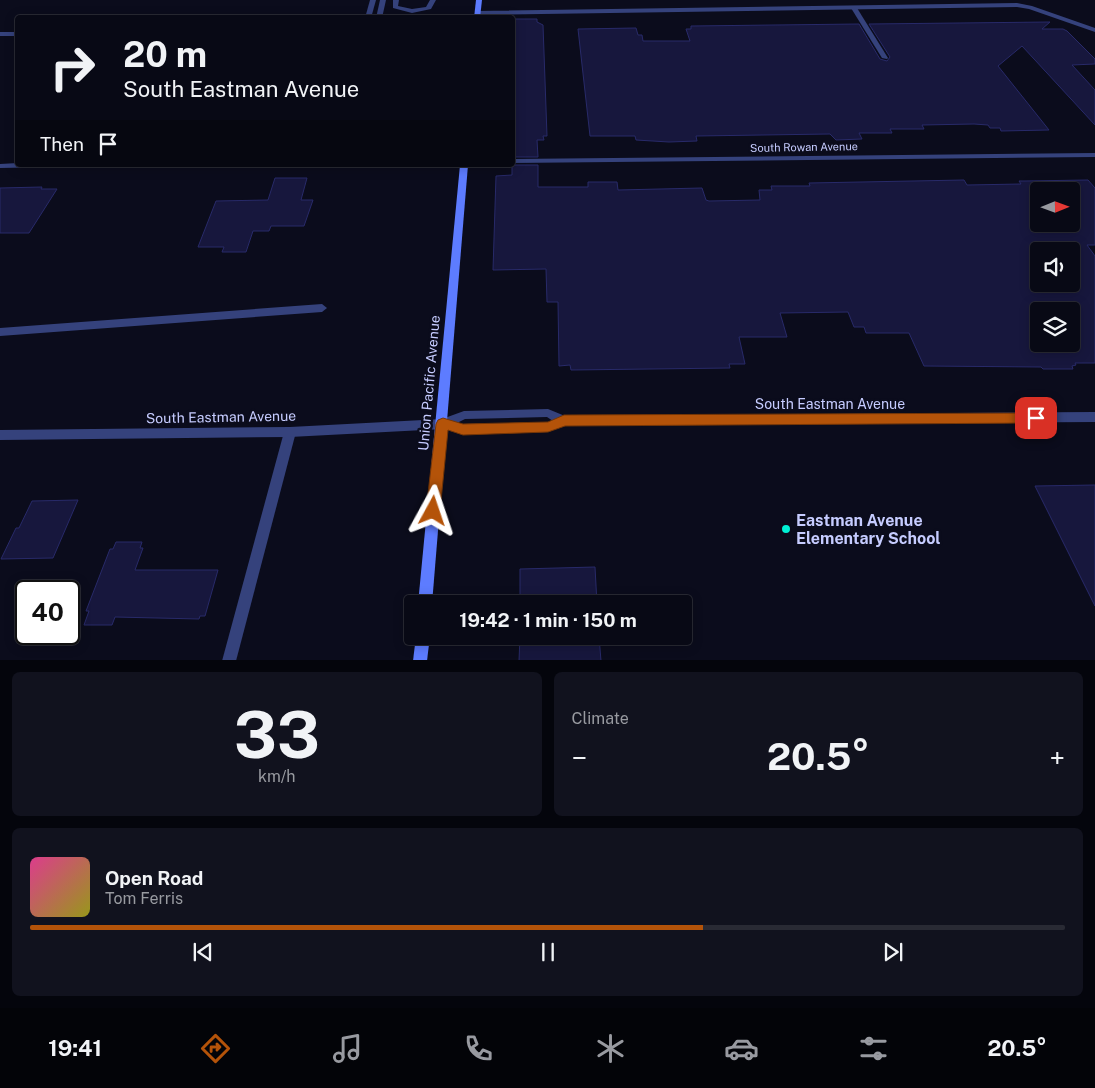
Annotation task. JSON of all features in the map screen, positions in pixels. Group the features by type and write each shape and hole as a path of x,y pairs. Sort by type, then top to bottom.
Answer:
{"street":[{"path":"369,15 373,0"},
{"path":"380,15 383,0"},
{"path":"396,0 396,7 399,10 411,11 430,8 433,0"},
{"path":"479,0 478,15 1017,5 1030,7 1095,30"},
{"path":"854,8 885,58"},
{"path":"0,34 15,34"},
{"name":"South Rowan Avenue","path":"515,161 1095,156"},
{"path":"0,166 15,166"},
{"name":"Union Pacific Avenue","path":"426,595 443,424 464,167"},
{"path":"0,332 322,308"},
{"name":"South Eastman Avenue","path":"0,436 290,432 443,424 463,429 548,427 564,420 1095,417"},
{"path":"229,660 290,432"},
{"path":"420,660 421,645"}],"building":[{"path":"515,19 537,19 537,22 543,25 547,136 543,136 544,140 537,140 538,157 515,157"},
{"path":"1050,22 1042,29 1063,29 1067,31 1095,59 1095,64 1072,65 1095,90 1095,125 1022,46 998,66 1049,130 1001,131 1000,128 990,128 988,125 974,124 922,125 924,129 890,129 892,133 859,133 862,139 836,140 830,134 696,136 697,141 669,142 636,140 635,136 590,136 578,29 636,28 638,35 642,35 643,41 690,41 686,29 691,29 691,26 859,24 880,59 887,61 890,57 869,24"},
{"path":"515,165 538,165 538,187 588,187 588,182 617,182 618,190 702,188 706,200 709,201 760,200 759,190 772,190 771,186 810,186 809,183 964,180 967,185 1021,184 1019,181 1088,180 1095,188 1095,245 1087,245 1095,256 1095,363 1075,363 1076,365 1072,366 1073,369 924,366 909,333 866,333 864,327 854,327 848,312 780,313 787,337 739,337 745,364 729,364 730,368 571,370 570,365 559,366 558,302 547,302 546,269 493,270 496,176 512,175 512,167 515,167"},
{"path":"275,178 307,178 301,200 313,200 304,226 271,226 269,231 253,231 246,252 222,252 224,247 198,247 216,201 268,200"},
{"path":"42,187 41,189 57,189 29,233 0,233 0,188"},
{"path":"1095,485 1095,606 1035,486"},
{"path":"78,500 53,558 1,559 32,501"},
{"path":"116,542 142,542 140,548 143,548 135,570 218,570 205,616 200,616 199,619 115,617 112,625 84,625 89,611 86,611 110,549 113,549"},
{"path":"595,567 597,595 520,595 520,569"},
{"path":"520,645 600,645 601,660 519,660"}],"place":[{"name":"Eastman Avenue Elementary School","path":"786,529"}],"route":[{"path":"433,511 443,424 463,429 548,427 564,420 1036,418"}]}
